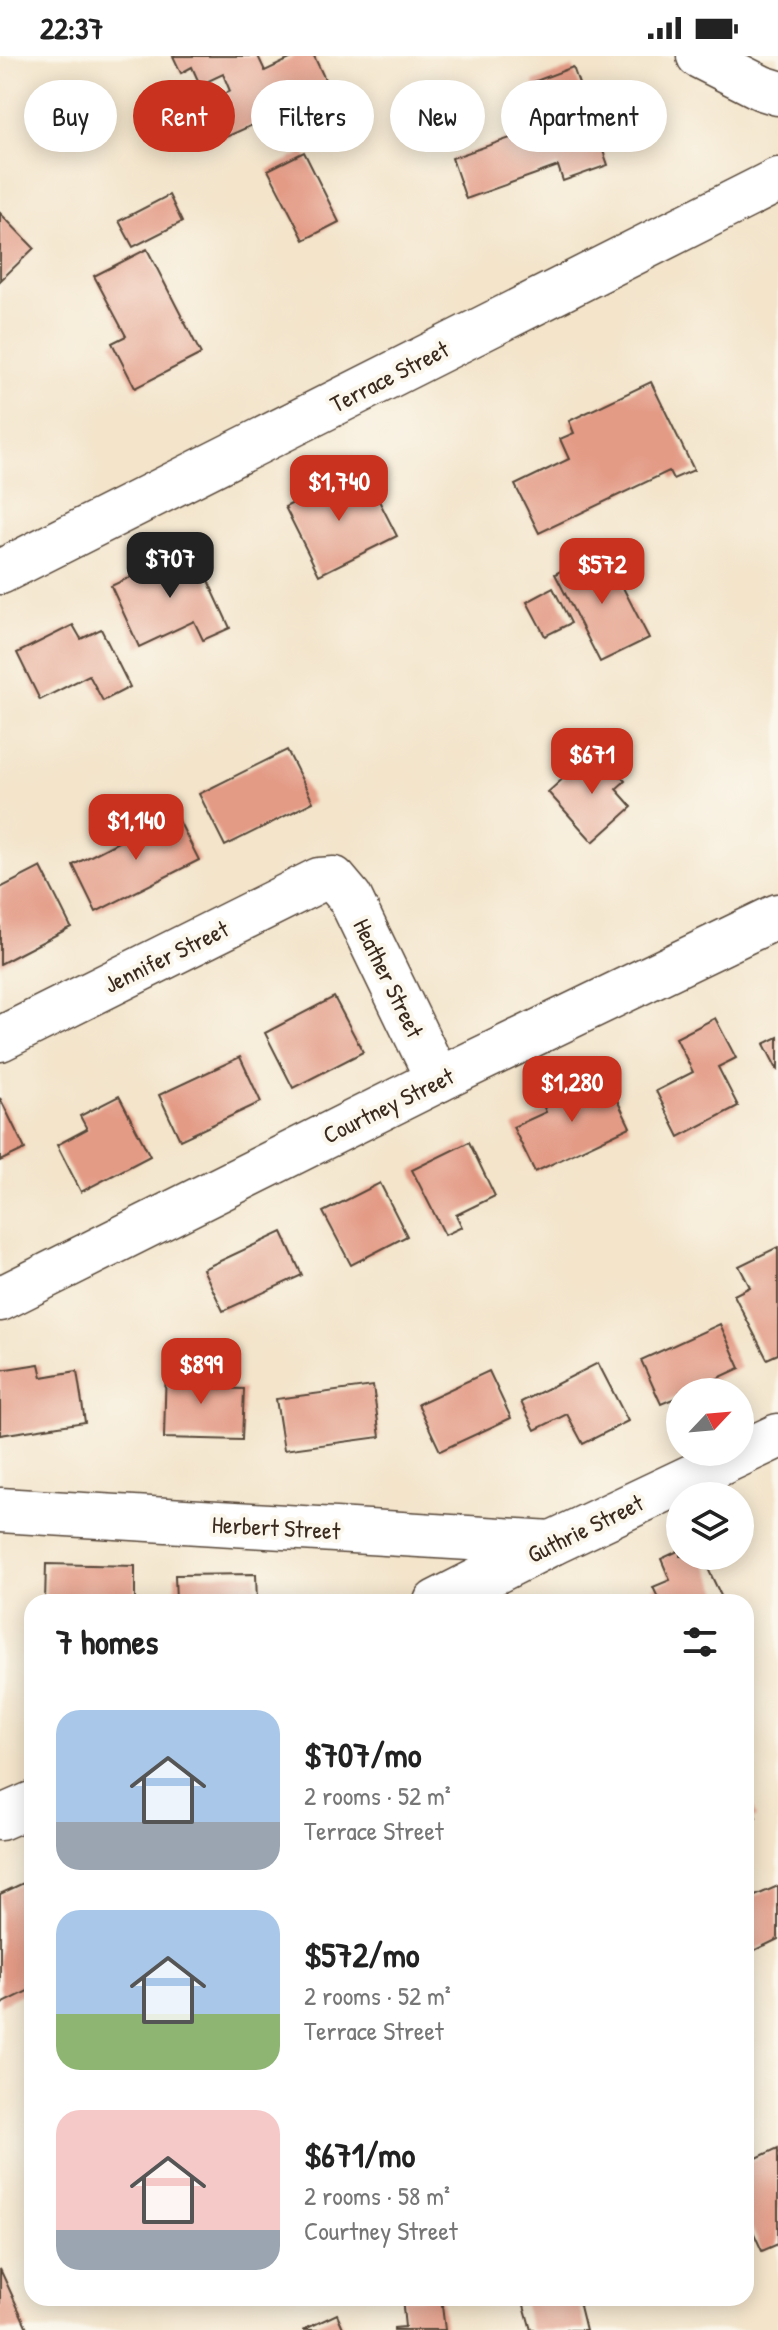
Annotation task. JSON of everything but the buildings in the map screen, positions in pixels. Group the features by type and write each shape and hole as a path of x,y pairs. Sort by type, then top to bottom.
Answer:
{"street":[{"path":"699,56 778,93"},
{"name":"Terrace Street","path":"0,572 778,180"},
{"name":"Jennifer Street","path":"0,1039 319,880 334,879"},
{"name":"Heather Street","path":"334,879 350,898 438,1080"},
{"name":"Courtney Street","path":"0,1299 438,1080 778,916"},
{"name":"Guthrie Street","path":"452,1594 778,1436"},
{"name":"Herbert Street","path":"0,1510 552,1543"},
{"path":"0,1818 24,1808"}]}
